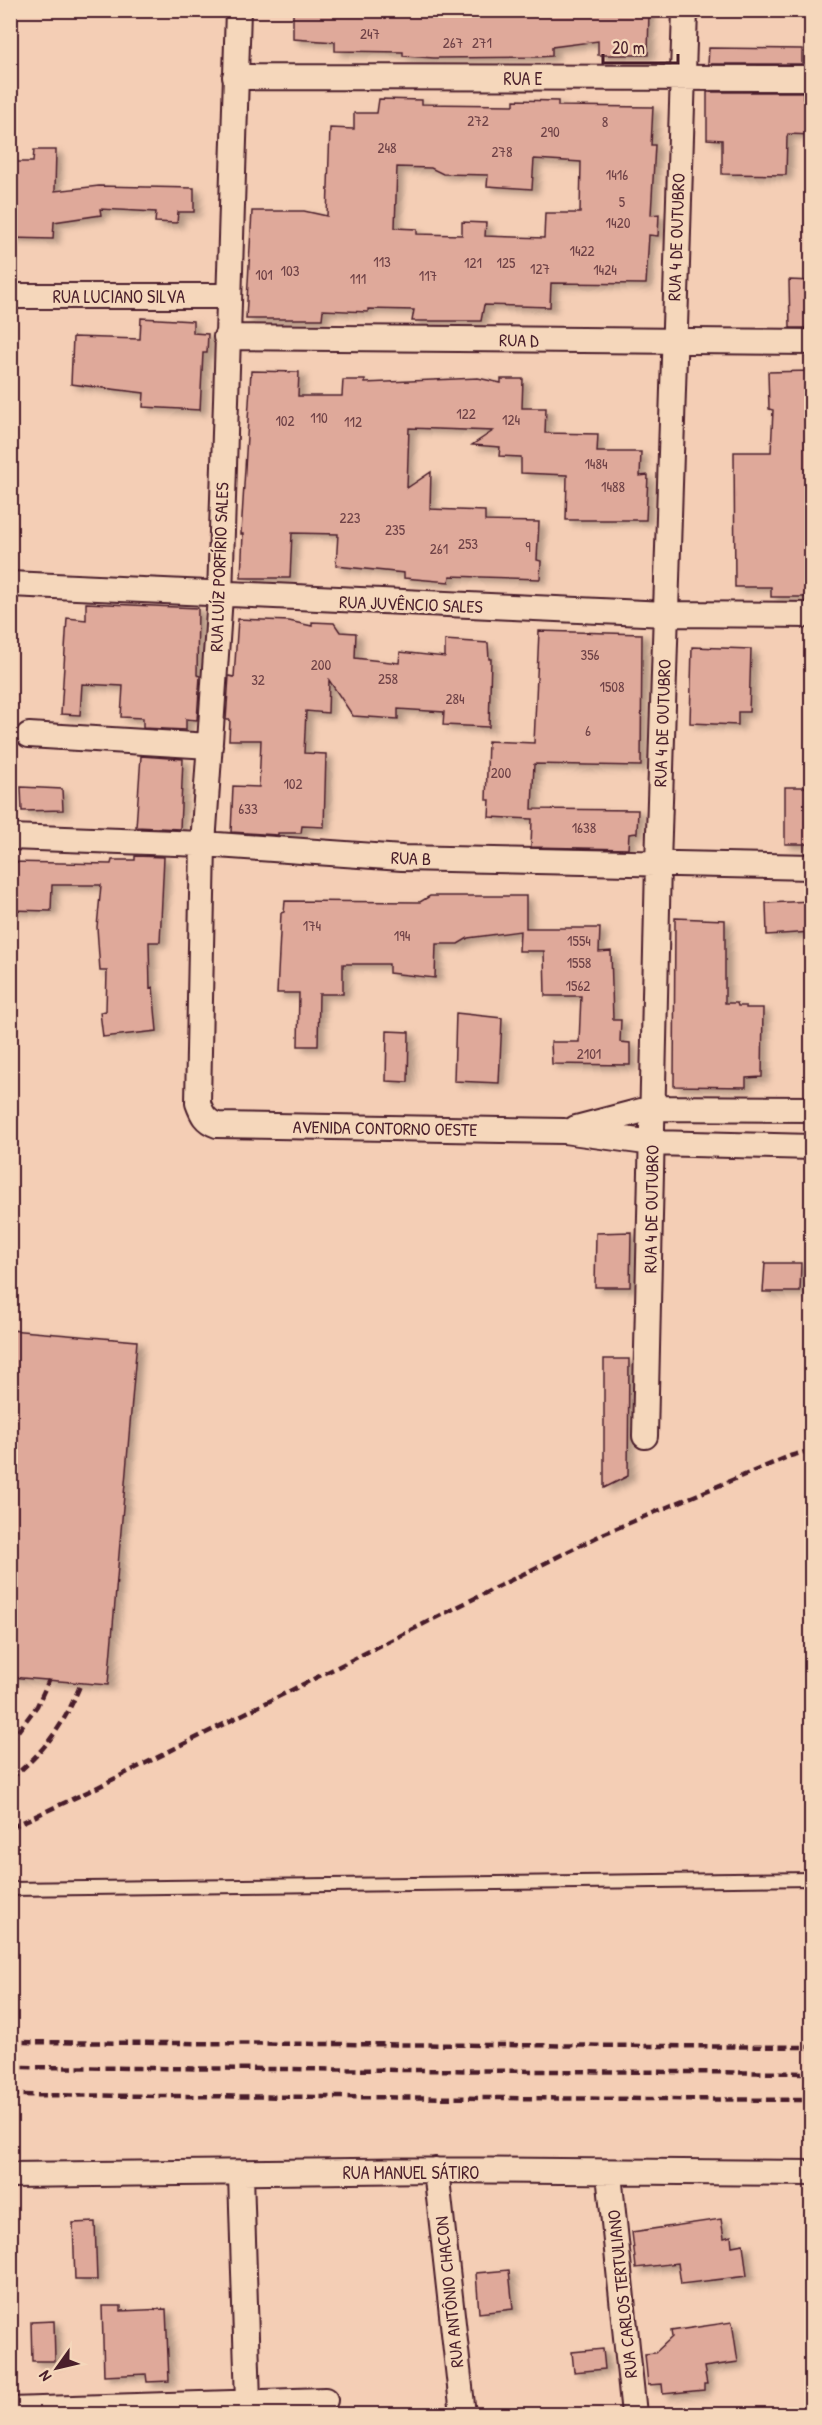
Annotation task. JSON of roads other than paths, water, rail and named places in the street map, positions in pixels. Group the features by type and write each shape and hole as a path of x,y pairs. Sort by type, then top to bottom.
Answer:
{"street":[{"name":"RUA LUÍZ PORFÍRIO SALES","path":"208,1122 198,1103 203,844 220,596 226,337 238,10"},
{"name":"RUA 4 DE OUTUBRO","path":"645,1436 658,864 681,78 685,10"},
{"name":"RUA E","path":"235,77 812,78"},
{"name":"RUA LUCIANO SILVA","path":"10,296 228,296"},
{"name":"RUA D","path":"226,337 812,342"},
{"name":"RUA JUVÊNCIO SALES","path":"10,584 220,596 666,614 812,615"},
{"path":"29,735 210,746"},
{"name":"RUA B","path":"10,837 203,844 402,858 812,867"},
{"name":"AVENIDA CONTORNO OESTE","path":"564,1131 652,1108 812,1108"},
{"name":"AVENIDA CONTORNO OESTE","path":"208,1122 217,1125 564,1131 653,1143 812,1147"},
{"name":"RUA MANUEL SÁTIRO","path":"10,2175 241,2175 436,2170 609,2174 812,2174"},
{"name":"RUA ANTÔNIO CHACON","path":"436,2170 463,2415"},
{"name":"RUA CARLOS TERTULIANO","path":"609,2174 634,2415"},
{"path":"241,2175 248,2402"},
{"path":"10,2410 326,2400"}],"lane":[{"path":"10,1889 812,1879"}],"railway":[{"path":"10,1828 96,1788 605,1533 790,1456 812,1450"},
{"path":"10,1742 37,1706 49,1680"},
{"path":"10,1779 33,1759 53,1736 81,1683"},
{"path":"10,2042 812,2047"},
{"path":"10,2067 812,2073"},
{"path":"10,2095 812,2100"}]}
